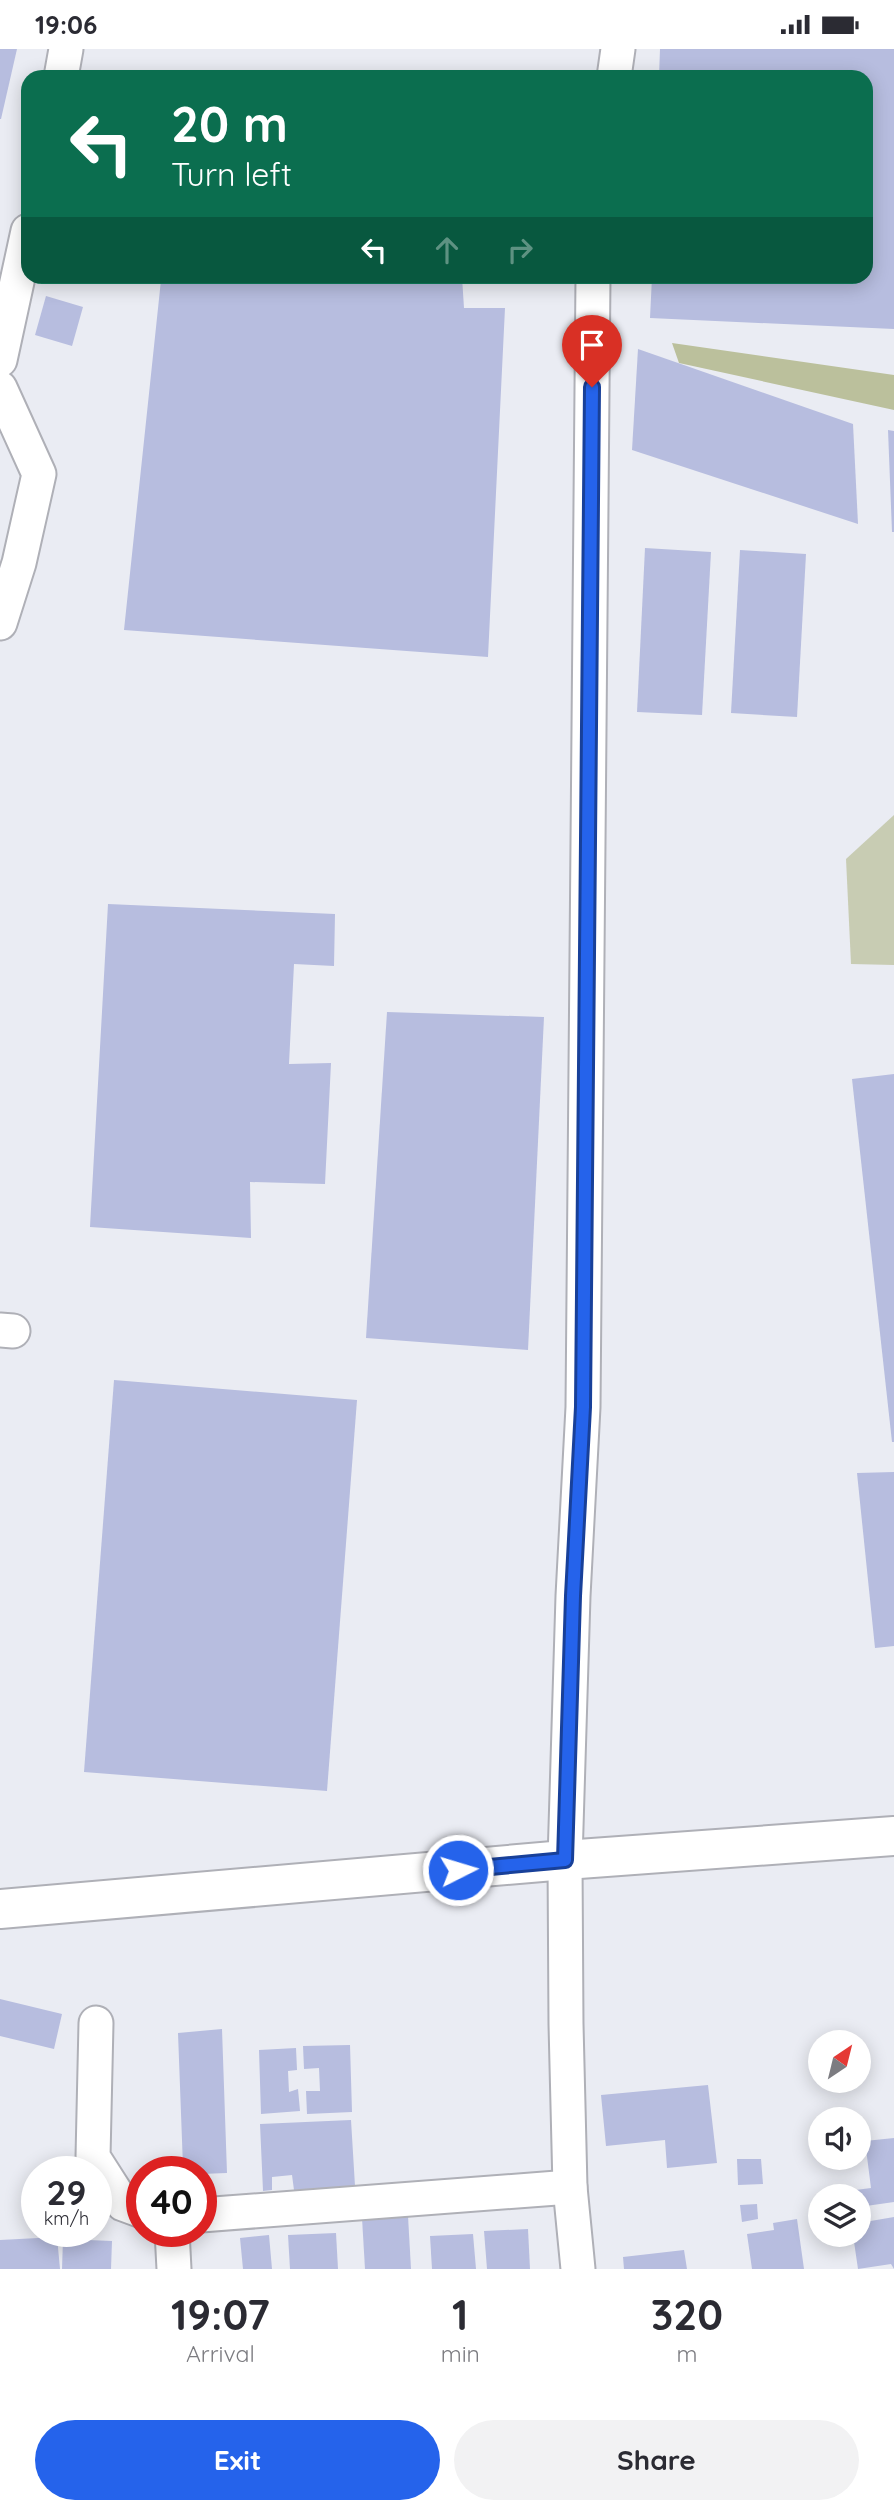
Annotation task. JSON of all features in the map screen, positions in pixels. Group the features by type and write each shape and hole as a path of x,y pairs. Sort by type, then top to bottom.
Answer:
{"street":[{"path":"62,70 66,49"},
{"path":"615,70 618,49"},
{"path":"0,360 21,263"},
{"path":"578,2269 570,2186 565,1860 573,1596 583,1407 593,284"},
{"path":"0,388 39,474 19,563 0,622"},
{"path":"0,1909 565,1860 894,1836"},
{"path":"96,2023 93,2157 126,2205"},
{"path":"217,2214 570,2186"},
{"path":"173,2247 174,2269"}],"green space":[{"path":"672,343 894,375 894,410 679,363"},
{"path":"894,815 894,965 851,964 846,859"}],"building":[{"path":"0,49 17,49 1,119 0,119"},
{"path":"660,49 894,49 894,329 650,318 652,284 873,284 873,70 659,70"},
{"path":"161,284 462,284 464,308 505,308 488,657 124,630"},
{"path":"46,296 83,307 72,346 35,335"},
{"path":"638,349 853,424 858,524 632,450"},
{"path":"888,430 894,431 894,532 892,532"},
{"path":"645,548 711,552 702,715 637,712"},
{"path":"740,550 806,554 797,717 731,713"},
{"path":"108,904 335,914 334,966 294,964 289,1064 331,1063 325,1184 250,1182 251,1238 90,1227"},
{"path":"387,1012 544,1017 528,1350 366,1338"},
{"path":"894,1074 894,1442 892,1442 852,1079"},
{"path":"114,1380 357,1400 327,1791 84,1772"},
{"path":"894,1472 894,1646 875,1648 857,1473"},
{"path":"0,1999 62,2014 54,2049 0,2036"},
{"path":"222,2029 227,2173 217,2173 217,2156 183,2156 178,2033"},
{"path":"350,2045 352,2112 307,2114 306,2091 320,2091 319,2068 304,2069 303,2046"},
{"path":"296,2048 297,2070 288,2071 289,2092 298,2089 300,2111 261,2114 259,2050"},
{"path":"708,2085 717,2163 667,2168 665,2140 606,2146 601,2095"},
{"path":"351,2120 355,2186 294,2190 292,2175 272,2177 272,2190 263,2191 260,2124"},
{"path":"894,2138 894,2202 871,2205 869,2170 871,2170 871,2140"},
{"path":"737,2159 761,2159 763,2184 738,2185"},
{"path":"757,2204 758,2219 742,2222 740,2205"},
{"path":"408,2216 411,2269 365,2269 362,2218"},
{"path":"894,2217 894,2269 891,2264 858,2269 855,2247 871,2247 871,2221"},
{"path":"797,2219 804,2269 752,2269 747,2234 774,2230 773,2223"},
{"path":"528,2229 530,2269 487,2269 484,2231"},
{"path":"336,2233 338,2269 290,2269 288,2235"},
{"path":"473,2234 476,2269 432,2269 430,2236"},
{"path":"269,2235 272,2269 243,2269 240,2238"},
{"path":"21,2239 21,2247 58,2247 60,2269 0,2269 0,2240"},
{"path":"63,2247 112,2247 111,2269 62,2269"},
{"path":"684,2250 687,2269 624,2269 623,2257"}],"route":[{"path":"458,1870 565,1860 573,1596 583,1407 592,387"}]}
